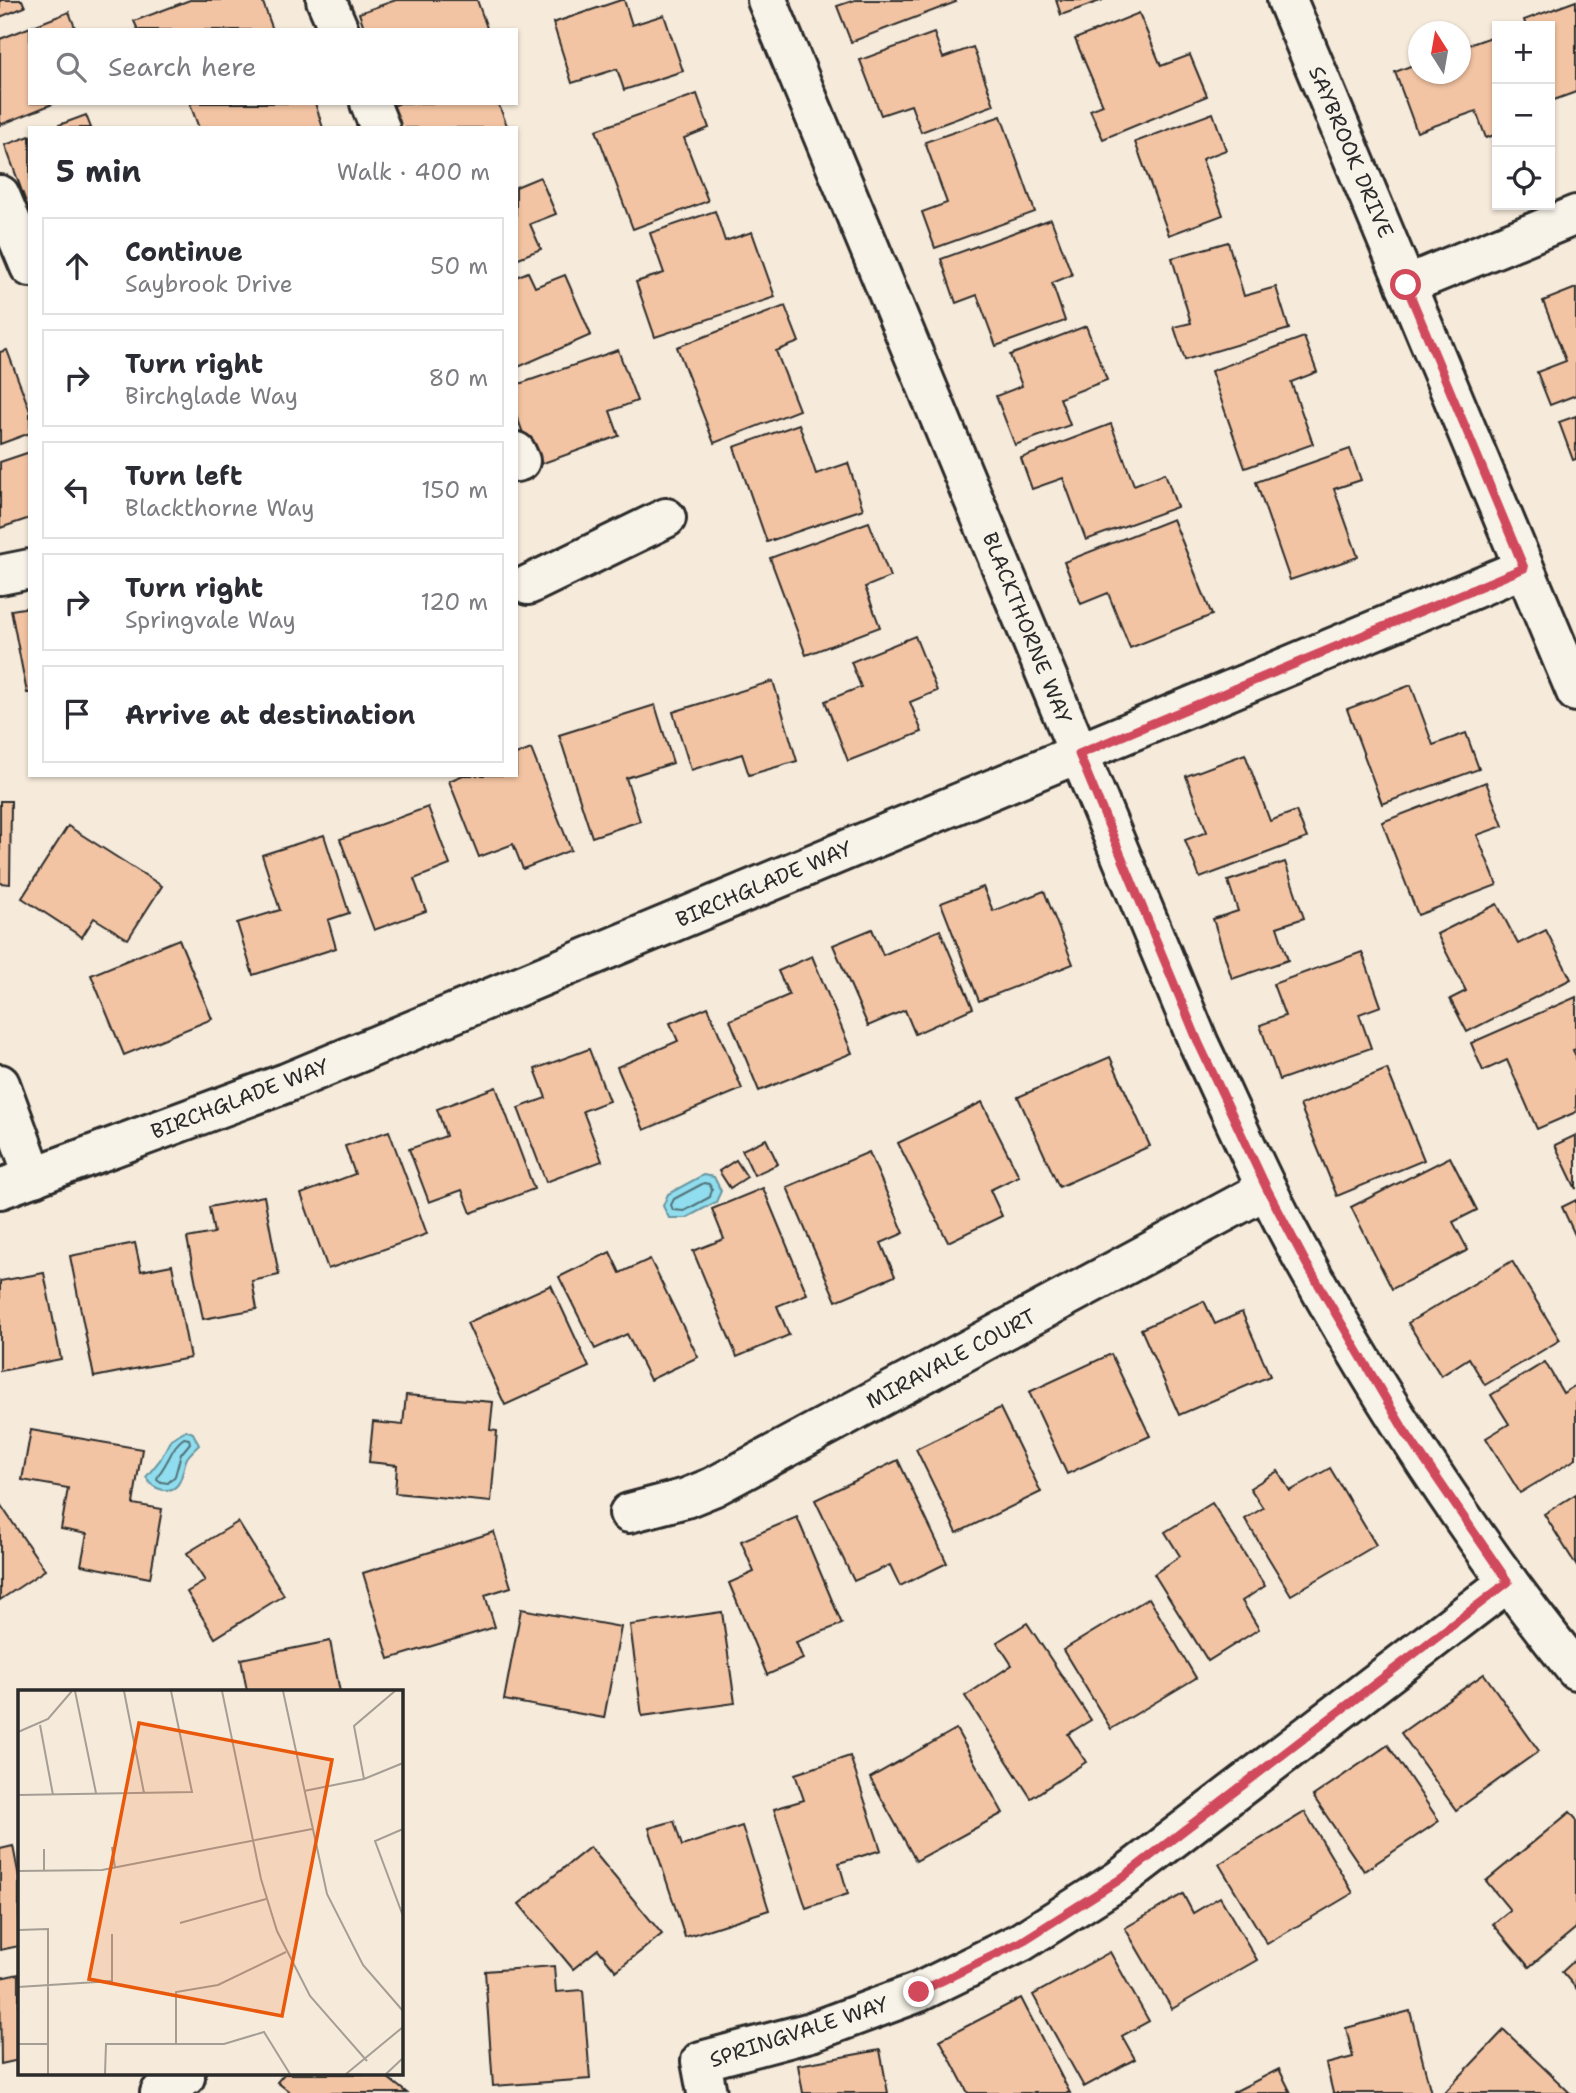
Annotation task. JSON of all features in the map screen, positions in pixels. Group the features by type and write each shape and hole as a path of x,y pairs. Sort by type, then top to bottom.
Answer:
{"street":[{"path":"326,0 338,28"},
{"name":"BLACKTHORNE WAY","path":"767,0 1199,1044 1267,1189 1306,1263 1404,1430 1508,1582 1576,1670"},
{"name":"SAYBROOK DRIVE","path":"1287,0 1576,692"},
{"path":"371,105 379,126"},
{"path":"0,195 28,262"},
{"path":"1406,285 1576,215"},
{"path":"520,576 666,518"},
{"name":"BIRCHGLADE WAY","path":"17,1183 286,1083 1524,568"},
{"path":"0,575 28,569"},
{"path":"0,1084 17,1183"},
{"name":"MIRAVALE COURT","path":"629,1513 687,1498 713,1487 1267,1189"},
{"name":"SPRINGVALE WAY","path":"707,2093 701,2061 811,2032 919,1992 1021,1942 1119,1880 1508,1582"},
{"path":"160,2093 185,2076"}],"water":[{"path":"703,1175 714,1177 721,1191 716,1202 686,1218 669,1218 663,1206 668,1194"},
{"path":"186,1430 193,1433 199,1445 187,1458 181,1479 175,1488 157,1488 146,1477 160,1460 171,1439"}],"building":[{"path":"0,0 22,0 25,7 0,17"},
{"path":"190,0 262,0 272,28 137,28 134,21"},
{"path":"396,0 477,0 487,28 364,28 359,13"},
{"path":"624,0 632,25 664,15 683,71 624,90 617,69 572,83 553,23"},
{"path":"855,0 956,2 851,42 837,6"},
{"path":"1056,0 1103,0 1061,15"},
{"path":"1576,1 1576,92 1555,100 1555,21 1524,20"},
{"path":"69,12 75,28 28,28"},
{"path":"1139,13 1161,66 1190,55 1207,96 1103,139 1090,110 1103,105 1075,39"},
{"path":"28,28 28,105 50,105 0,125 0,39"},
{"path":"934,33 943,58 973,47 994,105 921,132 911,105 881,115 860,60"},
{"path":"1492,37 1492,136 1486,138 1476,111 1417,132 1395,72 1408,67 1408,84 1471,84 1471,44"},
{"path":"697,94 709,128 684,138 708,201 633,229 596,130"},
{"path":"190,105 316,105 322,126 198,126"},
{"path":"499,105 507,126 398,126 390,107"},
{"path":"1213,113 1226,150 1202,159 1223,215 1169,235 1135,142"},
{"path":"86,115 90,126 56,126"},
{"path":"1001,116 1035,212 935,248 922,212 947,203 925,142"},
{"path":"28,137 28,208 5,145"},
{"path":"540,177 556,214 530,224 541,249 518,258 518,186"},
{"path":"715,211 725,241 752,232 775,297 655,337 636,282 664,273 650,233"},
{"path":"1051,219 1072,275 1052,283 1065,321 996,346 977,295 956,303 941,259"},
{"path":"1228,242 1244,296 1276,287 1289,329 1185,360 1174,327 1191,323 1172,258"},
{"path":"528,272 535,287 565,275 591,335 518,367 518,276"},
{"path":"1576,288 1576,395 1550,405 1537,372 1566,361 1543,301"},
{"path":"785,306 799,342 776,351 799,410 714,443 677,347"},
{"path":"1086,326 1107,380 1060,398 1070,425 1015,445 996,396 1022,386 1010,355"},
{"path":"1304,337 1317,372 1291,382 1313,444 1245,468 1211,371"},
{"path":"7,350 28,406 28,434 0,444 0,352"},
{"path":"618,350 637,401 610,411 619,436 535,466 518,419 518,384"},
{"path":"1576,416 1576,459 1573,460 1559,422"},
{"path":"799,424 816,474 848,463 863,509 767,542 734,447"},
{"path":"1111,424 1134,485 1165,473 1177,507 1086,540 1063,478 1032,489 1021,458"},
{"path":"1350,449 1361,480 1334,489 1358,557 1290,580 1256,482"},
{"path":"28,453 28,519 0,528 0,462"},
{"path":"1173,519 1212,615 1130,648 1108,593 1081,604 1064,562"},
{"path":"869,522 890,577 865,587 880,627 806,655 770,558"},
{"path":"28,607 28,693 27,693 11,610"},
{"path":"915,636 937,691 910,702 922,732 848,761 825,701 861,687 851,662"},
{"path":"773,681 797,761 749,775 742,754 691,770 673,712"},
{"path":"1411,685 1433,745 1466,733 1479,769 1382,804 1347,709"},
{"path":"655,705 673,763 626,778 640,821 592,837 559,735"},
{"path":"531,749 571,850 523,869 513,844 479,857 449,781 458,777 518,777 518,754"},
{"path":"1245,754 1270,821 1296,811 1307,838 1200,878 1185,840 1207,832 1186,776"},
{"path":"1486,782 1503,826 1477,835 1497,885 1418,915 1382,822"},
{"path":"0,801 11,801 10,884 0,883"},
{"path":"428,807 450,865 414,879 426,911 374,930 340,839"},
{"path":"68,826 162,886 128,939 94,918 82,937 22,898"},
{"path":"324,835 349,913 328,920 336,948 253,975 237,923 280,910 262,855"},
{"path":"1285,862 1304,918 1277,927 1288,960 1232,979 1213,919 1238,911 1228,881"},
{"path":"983,887 993,911 1044,891 1073,964 979,1001 941,903"},
{"path":"1497,904 1518,944 1546,930 1571,979 1467,1032 1450,999 1466,991 1437,934"},
{"path":"872,929 883,955 940,930 973,1008 915,1034 905,1010 868,1026 833,945"},
{"path":"179,939 212,1019 124,1055 91,975"},
{"path":"1362,952 1381,1006 1359,1014 1371,1048 1279,1080 1260,1025 1285,1016 1273,984"},
{"path":"812,956 852,1053 759,1091 730,1020 789,995 778,971"},
{"path":"1576,997 1576,1049 1573,1050 1576,1056 1576,1112 1537,1129 1507,1060 1483,1071 1471,1043"},
{"path":"708,1007 742,1089 644,1130 617,1067 678,1041 670,1023"},
{"path":"589,1049 609,1101 583,1111 602,1161 546,1182 518,1108 546,1098 535,1069"},
{"path":"1110,1057 1150,1146 1059,1187 1018,1097"},
{"path":"1387,1069 1424,1160 1337,1196 1300,1105"},
{"path":"496,1087 534,1189 471,1213 462,1190 429,1202 409,1149 446,1136 437,1109"},
{"path":"982,1102 1019,1176 990,1190 1002,1216 948,1242 898,1143"},
{"path":"389,1131 427,1234 328,1269 301,1194 355,1174 345,1146"},
{"path":"1576,1135 1576,1189 1555,1145"},
{"path":"766,1139 778,1164 754,1175 742,1150"},
{"path":"869,1152 904,1233 881,1243 895,1276 836,1301 787,1187"},
{"path":"1450,1157 1477,1210 1453,1222 1468,1250 1392,1289 1351,1207"},
{"path":"736,1160 747,1177 730,1188 719,1171"},
{"path":"763,1188 807,1294 777,1306 789,1335 737,1357 693,1251 724,1239 712,1209"},
{"path":"264,1196 279,1275 252,1281 257,1309 203,1319 187,1238 214,1233 209,1207"},
{"path":"1576,1200 1576,1237 1562,1207"},
{"path":"135,1243 141,1271 172,1265 190,1358 94,1377 70,1256"},
{"path":"610,1252 620,1273 650,1259 698,1357 650,1380 627,1334 595,1349 559,1277"},
{"path":"1512,1261 1560,1340 1485,1385 1469,1358 1441,1376 1408,1323"},
{"path":"44,1273 61,1359 0,1371 0,1281"},
{"path":"551,1285 589,1367 505,1405 467,1323"},
{"path":"1204,1301 1215,1324 1242,1312 1270,1376 1179,1415 1141,1329"},
{"path":"1111,1354 1150,1436 1067,1474 1029,1392"},
{"path":"1545,1362 1563,1393 1576,1385 1576,1459 1520,1493 1486,1438 1509,1424 1491,1395"},
{"path":"406,1395 493,1402 490,1430 497,1431 491,1502 395,1493 397,1465 369,1462 373,1422 403,1425"},
{"path":"1000,1408 1041,1492 957,1533 916,1449"},
{"path":"31,1430 142,1449 133,1504 162,1509 150,1578 81,1565 87,1534 61,1529 68,1488 22,1480"},
{"path":"898,1460 947,1563 900,1586 890,1565 854,1581 815,1500"},
{"path":"1330,1468 1376,1545 1291,1595 1245,1519 1263,1508 1250,1488 1278,1471 1290,1491"},
{"path":"1576,1494 1576,1565 1544,1514"},
{"path":"1212,1503 1265,1586 1242,1601 1259,1629 1208,1661 1154,1574 1180,1556 1165,1532"},
{"path":"0,1504 45,1570 0,1600"},
{"path":"797,1517 842,1624 796,1642 803,1659 767,1675 729,1583 754,1572 741,1541"},
{"path":"238,1522 284,1595 215,1638 187,1592 205,1581 187,1553"},
{"path":"494,1532 511,1587 485,1595 495,1627 389,1659 363,1573"},
{"path":"1149,1598 1196,1678 1111,1729 1063,1650"},
{"path":"521,1609 621,1627 604,1718 504,1700"},
{"path":"722,1612 735,1703 642,1716 630,1625"},
{"path":"1027,1623 1091,1720 1068,1734 1086,1762 1031,1798 965,1696 1012,1665 997,1642"},
{"path":"330,1641 340,1690 247,1690 241,1659"},
{"path":"1484,1674 1539,1751 1456,1810 1401,1733"},
{"path":"956,1729 1003,1813 916,1861 870,1778"},
{"path":"1388,1745 1439,1821 1364,1871 1313,1796"},
{"path":"850,1756 881,1850 839,1863 848,1894 806,1908 774,1809 804,1800 795,1774"},
{"path":"1305,1812 1353,1893 1267,1944 1219,1864"},
{"path":"1570,1812 1576,1819 1576,1928 1529,1967 1493,1924 1510,1910 1486,1881"},
{"path":"674,1821 682,1846 742,1826 769,1910 685,1937 649,1828"},
{"path":"13,1846 18,1872 18,1946 0,1950 0,1849"},
{"path":"590,1847 662,1934 616,1971 598,1949 573,1969 519,1904"},
{"path":"1183,1894 1193,1913 1220,1897 1257,1960 1172,2009 1125,1928"},
{"path":"1110,1952 1149,2021 1122,2036 1135,2059 1084,2087 1033,1995"},
{"path":"1576,1959 1576,1988 1562,1972"},
{"path":"554,1966 556,1992 583,1990 590,2079 493,2086 485,1971"},
{"path":"18,1974 18,2060 1,2064 0,1978"},
{"path":"1021,1998 1070,2093 968,2093 940,2040"},
{"path":"1410,2011 1431,2093 1333,2093 1326,2064 1353,2057 1346,2028"},
{"path":"1504,2030 1570,2093 1444,2093"},
{"path":"880,2050 888,2093 803,2093 798,2065"},
{"path":"1279,2069 1291,2093 1232,2093"},
{"path":"282,2076 386,2076 407,2093 291,2093 277,2082"}],"route":[{"path":"919,1992 1021,1942 1119,1880 1508,1582 1404,1430 1306,1263 1267,1189 1199,1044 1079,754 1524,568 1406,285"}]}
